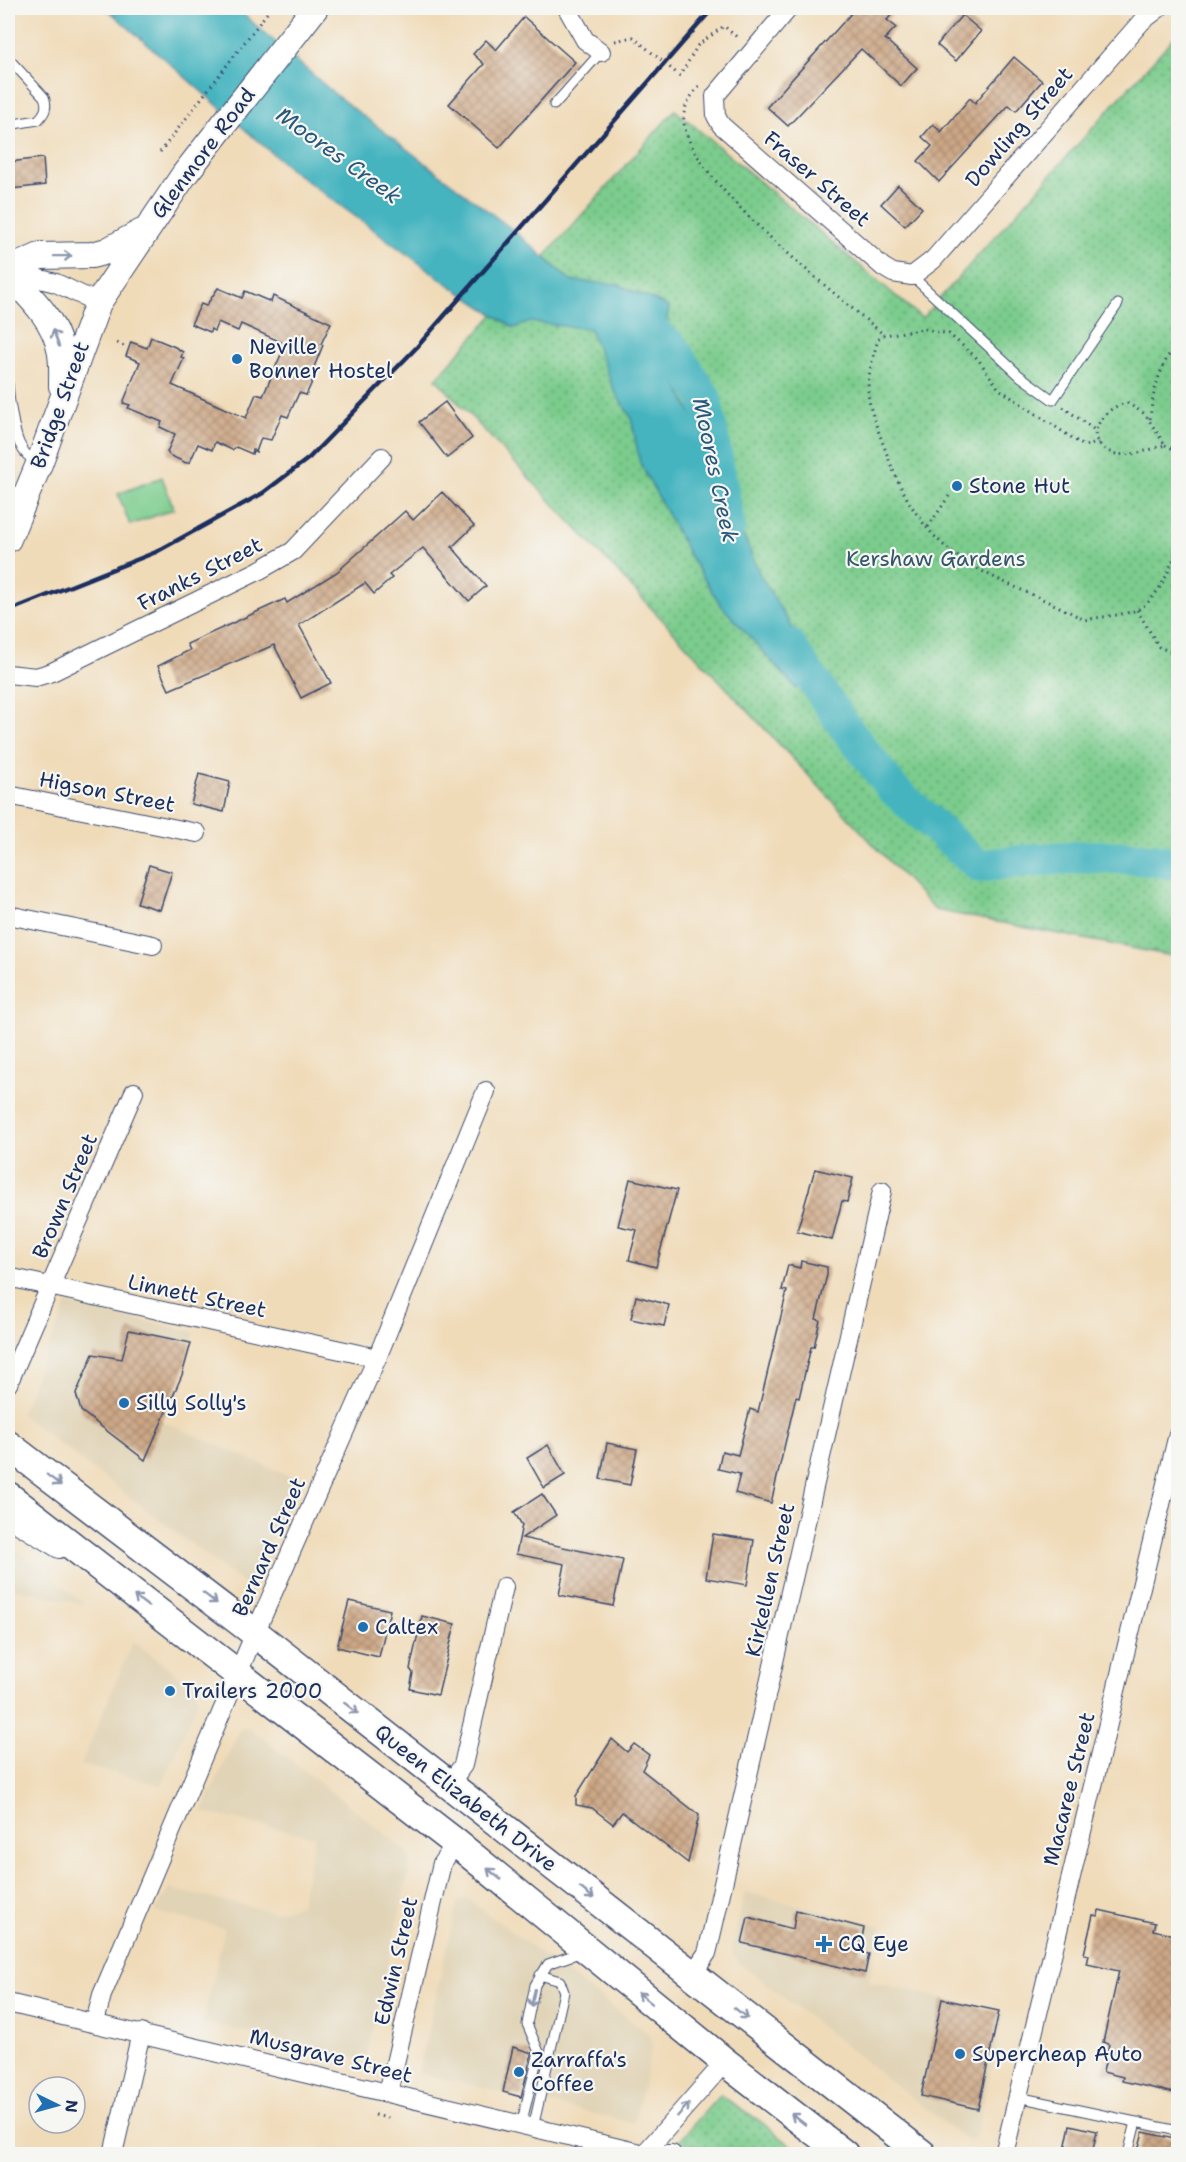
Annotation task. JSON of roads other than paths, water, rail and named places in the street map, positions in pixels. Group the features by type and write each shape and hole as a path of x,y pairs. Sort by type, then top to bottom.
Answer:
{"main road":[{"name":"Queen Elizabeth Drive","path":"8,1445 255,1633 922,2154"},
{"name":"Queen Elizabeth Drive","path":"8,1496 237,1676 456,1843 725,2062 844,2154"}],"street":[{"name":"Glenmore Road","path":"98,303 184,175 315,8"},
{"path":"567,8 585,40 601,52"},
{"name":"Fraser Street","path":"789,8 745,44 715,96 716,116 721,125 883,267 893,273 912,276"},
{"name":"Dowling Street","path":"912,276 933,260 1142,21 1159,8"},
{"path":"8,271 40,256 92,255 107,251 145,230"},
{"path":"8,271 56,283 98,303"},
{"path":"8,271 52,326 60,348 63,395"},
{"name":"Bridge Street","path":"8,539 39,464 98,303"},
{"name":"Franks Street","path":"8,674 36,677 52,672 258,571 293,550 382,457"},
{"name":"Higson Street","path":"8,795 197,832"},
{"path":"8,915 153,945"},
{"name":"Bernard Street","path":"95,2022 102,1995 255,1633 377,1358 486,1090"},
{"name":"Brown Street","path":"8,1384 134,1092"},
{"name":"Kirkellen Street","path":"692,1975 707,1953 882,1191"},
{"name":"Linnett Street","path":"8,1277 377,1358"},
{"name":"Macaree Street","path":"1004,2154 1179,1434"},
{"path":"8,1518 24,1530 106,1574"},
{"path":"449,1785 463,1765 504,1587"},
{"name":"Edwin Street","path":"388,2093 440,1869 456,1843"},
{"name":"Musgrave Street","path":"8,2003 141,2033 618,2151 672,2154"},
{"path":"113,2154 141,2033"},
{"path":"644,2154 725,2062"}],"lane":[{"path":"554,105 601,52"},
{"path":"8,58 44,97 46,103 45,110 38,120 8,125"},
{"path":"912,276 1020,376 1053,400 1118,304"},
{"path":"8,384 9,406 20,450 39,464"},
{"path":"527,2127 539,2052 527,2024 540,1975 549,1964 558,1959 587,1951"},
{"path":"527,2127 564,1992 560,1981 540,1975"},
{"path":"1018,2097 1179,2131"},
{"path":"1128,2154 1136,2122"}],"water":[{"path":"106,8 236,8 336,95 513,230 571,281 617,284 669,307 661,352 691,413 761,577 823,678 796,688 721,605 691,558 640,463 631,417 615,392 590,329 530,322 514,328 452,287 289,168"}],"waterway":[{"name":"Moores Creek","path":"626,315 642,322 672,347 705,398 729,527"},
{"name":"Moores Creek","path":"789,645 845,727 893,789 979,866 1079,857 1129,857 1178,864"}],"railway":[{"path":"8,611 156,552 263,493 309,458 417,347 713,8"}],"place":[{"name":"Neville Bonner Hostel","path":"237,359"},
{"name":"Stone Hut","path":"957,486"},
{"name":"Silly Solly's","path":"124,1403"},
{"name":"Caltex","path":"363,1627"},
{"name":"Trailers 2000","path":"170,1691"},
{"name":"CQ Eye","path":"824,1944"},
{"name":"Supercheap Auto","path":"960,2054"},
{"name":"Zarraffa's Coffee","path":"519,2072"}],"park label":[{"name":"Kershaw Gardens","path":"936,559"}]}
